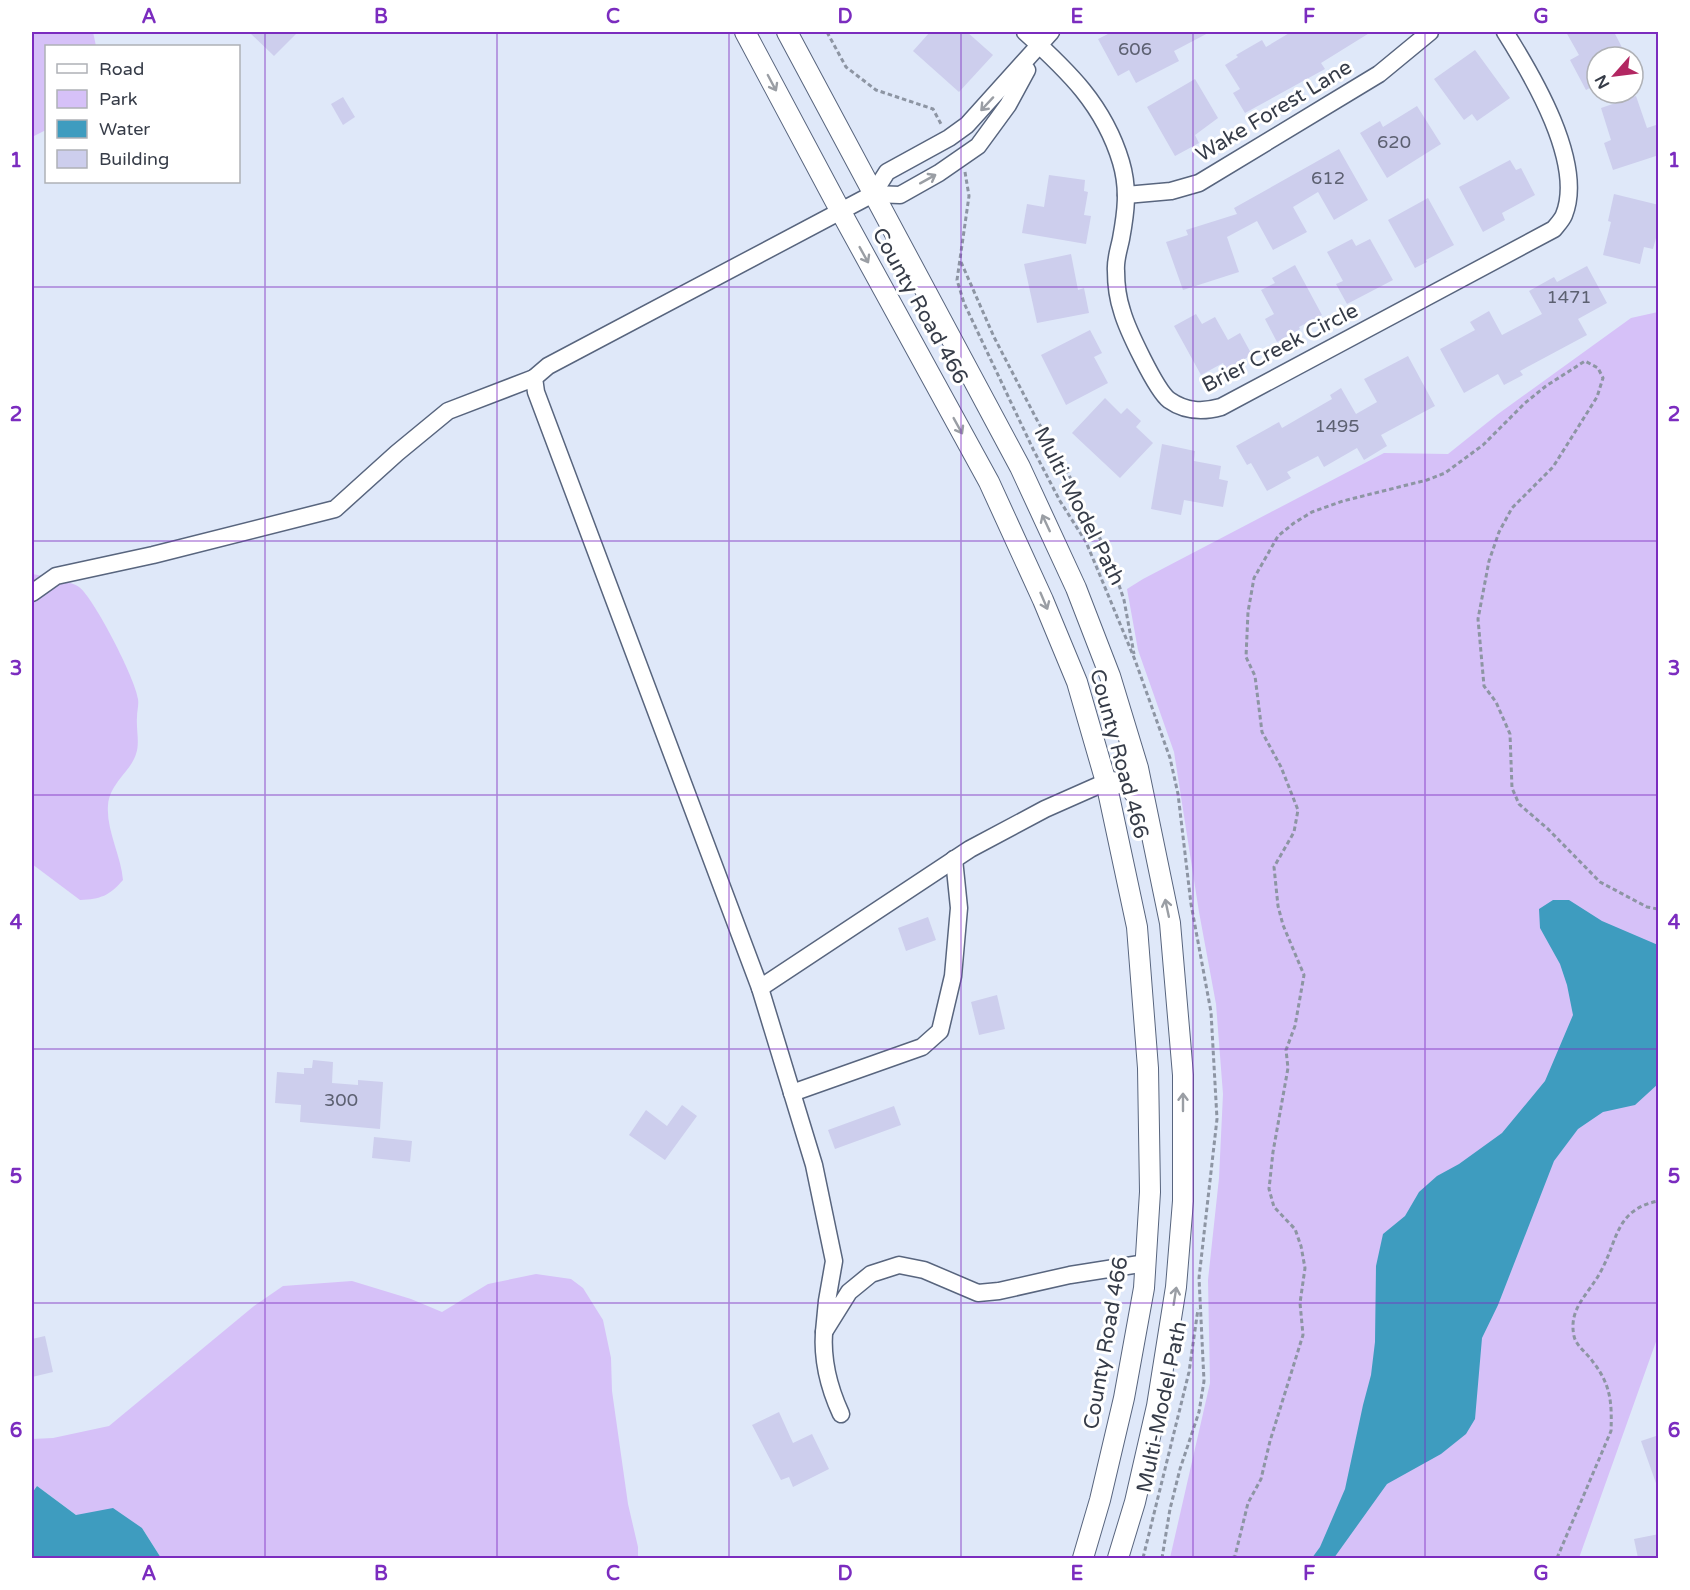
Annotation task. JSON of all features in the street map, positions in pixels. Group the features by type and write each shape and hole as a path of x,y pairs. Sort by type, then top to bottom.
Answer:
{"main road":[{"name":"County Road 466","path":"745,32 989,482 1043,600 1077,682 1106,782 1137,927 1148,1068 1150,1192 1144,1288 1124,1398 1100,1500 1083,1558"},
{"name":"County Road 466","path":"787,32 1020,467 1076,588 1110,676 1138,768 1170,923 1183,1075 1183,1201 1176,1287 1157,1406 1135,1502 1118,1558"},
{"path":"1106,782 1120,781 1134,790 1147,814"}],"street":[{"name":"Brier Creek Circle","path":"1025,32 1076,80 1102,117 1120,159 1126,182 1127,211 1115,268 1122,312 1160,390 1168,399 1190,409 1204,411 1221,407 1554,230 1564,216 1570,185 1548,108 1505,32"},
{"path":"32,593 56,576 153,555 335,509 448,411 534,378 548,366 873,194 887,172 949,138 967,125 1051,32"},
{"name":"Wake Forest Lane","path":"1126,195 1171,191 1198,183 1379,74 1430,32"},
{"path":"873,194 900,195 939,173 978,146 1008,105 1040,45"},
{"path":"534,378 536,392 760,988 814,1165 834,1261 826,1301 823,1353 834,1397 841,1414"},
{"path":"760,988 970,849 1046,809 1106,782"},
{"path":"792,1093 922,1047 940,1031 952,976 959,908 954,859"},
{"path":"824,1332 849,1292 871,1274 899,1265 924,1270 978,1293 999,1292 1071,1275 1146,1263"}],"path":[{"name":"Multi-Model Path","path":"961,260 994,337 1038,422 1064,465 1111,561 1124,600 1135,660 1086,542 1060,501 1033,449 964,303 957,280 961,260"},
{"path":"1232,1558 1235,1556 1248,1503 1261,1479 1302,1335 1300,1303 1305,1268 1302,1246 1295,1230 1275,1207 1269,1189 1288,1068 1286,1050 1295,1026 1304,975 1278,906 1274,867 1294,832 1298,810 1281,767 1262,732 1254,676 1246,657 1248,612 1254,578 1278,536 1312,512 1343,501 1427,480 1445,473 1483,445 1546,386 1584,361 1598,368 1603,378 1597,397 1553,467 1512,508 1498,532 1489,561 1478,619 1484,686 1496,702 1510,734 1512,788 1519,804 1548,829 1600,882 1647,907 1659,909"},
{"path":"1557,1558 1611,1431 1612,1410 1609,1387 1594,1363 1574,1339 1572,1319 1602,1270 1617,1230 1626,1219 1645,1204 1659,1201"},
{"name":"Multi-Model Path","path":"1143,1558 1189,1372 1199,1304 1204,1350 1204,1381 1198,1412 1170,1509 1162,1558"}],"green space":[{"path":"32,32 93,32 96,45 45,45 45,130 32,137"},
{"path":"1658,312 1658,1336 1579,1558 1170,1558 1210,1383 1208,1280 1219,1178 1223,1094 1216,1004 1174,752 1138,650 1127,589 1384,453 1448,454 1498,414 1631,318"},
{"path":"32,574 70,583 79,587 86,594 104,622 122,658 138,699 136,754 116,784 108,805 109,824 123,880 109,893 94,899 80,900 32,864"},
{"path":"536,1274 571,1279 583,1288 603,1320 611,1358 612,1391 638,1558 161,1558 142,1528 76,1515 37,1486 32,1493 32,1439 53,1438 109,1426 254,1306 283,1286 352,1281 411,1299 442,1312 488,1284"}],"water":[{"path":"1553,900 1569,900 1602,921 1658,945 1658,1084 1635,1105 1603,1112 1578,1129 1554,1161 1498,1305 1482,1338 1475,1419 1466,1434 1441,1454 1387,1484 1334,1558 1312,1558 1320,1547 1345,1489 1371,1375 1375,1342 1376,1266 1383,1234 1405,1216 1419,1192 1437,1176 1459,1164 1502,1133 1545,1081 1573,1015 1560,964 1540,928 1539,909"},
{"path":"37,1486 76,1515 113,1508 142,1528 161,1558 32,1558 32,1493"}],"building":[{"path":"249,32 298,32 274,56"},
{"path":"930,32 967,32 993,55 959,92 913,51"},
{"path":"1112,32 1210,32 1174,51 1179,61 1136,83 1129,70 1118,76 1098,39"},
{"path":"1291,32 1371,32 1321,63 1325,69 1245,113 1233,93 1240,89 1225,65 1238,57 1236,55 1262,40 1266,47"},
{"path":"1566,32 1614,32 1621,45 1585,45 1585,88 1570,60 1579,55"},
{"path":"1475,50 1510,98 1477,121 1472,114 1464,120 1434,79"},
{"path":"1195,79 1218,118 1195,135 1199,143 1175,156 1147,107"},
{"path":"343,97 355,117 343,125 331,104"},
{"path":"1610,105 1639,105 1647,128 1659,124 1659,155 1613,170 1604,143 1611,140 1601,108"},
{"path":"1417,106 1441,144 1387,178 1360,133 1380,121 1383,127"},
{"path":"1339,149 1368,200 1334,220 1318,192 1293,207 1307,232 1273,250 1257,221 1227,237 1239,272 1183,290 1166,242 1188,235 1186,230 1237,214 1234,208"},
{"path":"1510,160 1516,170 1521,168 1535,195 1502,213 1505,220 1483,232 1459,187"},
{"path":"1049,175 1085,180 1084,191 1088,192 1084,215 1091,216 1086,244 1022,233 1027,204 1044,207"},
{"path":"1614,194 1659,205 1659,238 1656,238 1653,249 1644,247 1640,264 1603,255 1611,222 1608,221"},
{"path":"1428,198 1454,245 1415,268 1388,220"},
{"path":"1352,239 1356,246 1370,239 1393,280 1347,304 1336,284 1343,281 1327,252"},
{"path":"1071,254 1078,290 1084,288 1089,313 1037,323 1024,264"},
{"path":"1295,265 1322,315 1277,342 1265,319 1274,314 1261,290 1275,283 1272,278"},
{"path":"1587,266 1607,303 1578,319 1587,335 1520,371 1523,375 1504,385 1498,374 1464,393 1440,349 1475,330 1470,322 1489,311 1502,335 1542,314 1529,291 1554,277 1557,282"},
{"path":"1196,314 1202,324 1215,317 1228,340 1240,333 1252,355 1226,369 1223,363 1201,375 1174,326"},
{"path":"1090,330 1102,353 1094,357 1108,383 1066,405 1041,355"},
{"path":"1408,356 1435,406 1381,435 1387,446 1364,460 1357,448 1324,467 1318,456 1287,472 1291,478 1267,491 1251,463 1247,465 1236,446 1279,422 1282,428 1332,399 1330,395 1341,388 1356,414 1377,402 1364,379"},
{"path":"1105,398 1121,414 1127,408 1141,421 1136,427 1153,443 1120,478 1072,433"},
{"path":"1162,444 1195,451 1194,461 1221,466 1219,479 1228,481 1223,507 1184,500 1181,515 1151,509"},
{"path":"928,917 936,940 906,951 898,928"},
{"path":"997,995 1005,1029 979,1035 971,1002"},
{"path":"313,1060 333,1062 332,1083 358,1085 358,1080 383,1082 380,1129 300,1122 301,1105 275,1103 277,1072 304,1074 304,1068 312,1068"},
{"path":"682,1105 697,1116 665,1160 629,1135 646,1110 667,1126"},
{"path":"894,1106 901,1125 835,1149 828,1130"},
{"path":"374,1137 412,1141 410,1162 372,1158"},
{"path":"45,1336 53,1372 32,1377 32,1339"},
{"path":"779,1412 793,1443 812,1434 829,1469 793,1487 789,1477 781,1480 752,1425"},
{"path":"1659,1435 1659,1486 1657,1486 1641,1441"},
{"path":"1659,1534 1659,1558 1638,1558 1634,1539"}]}
